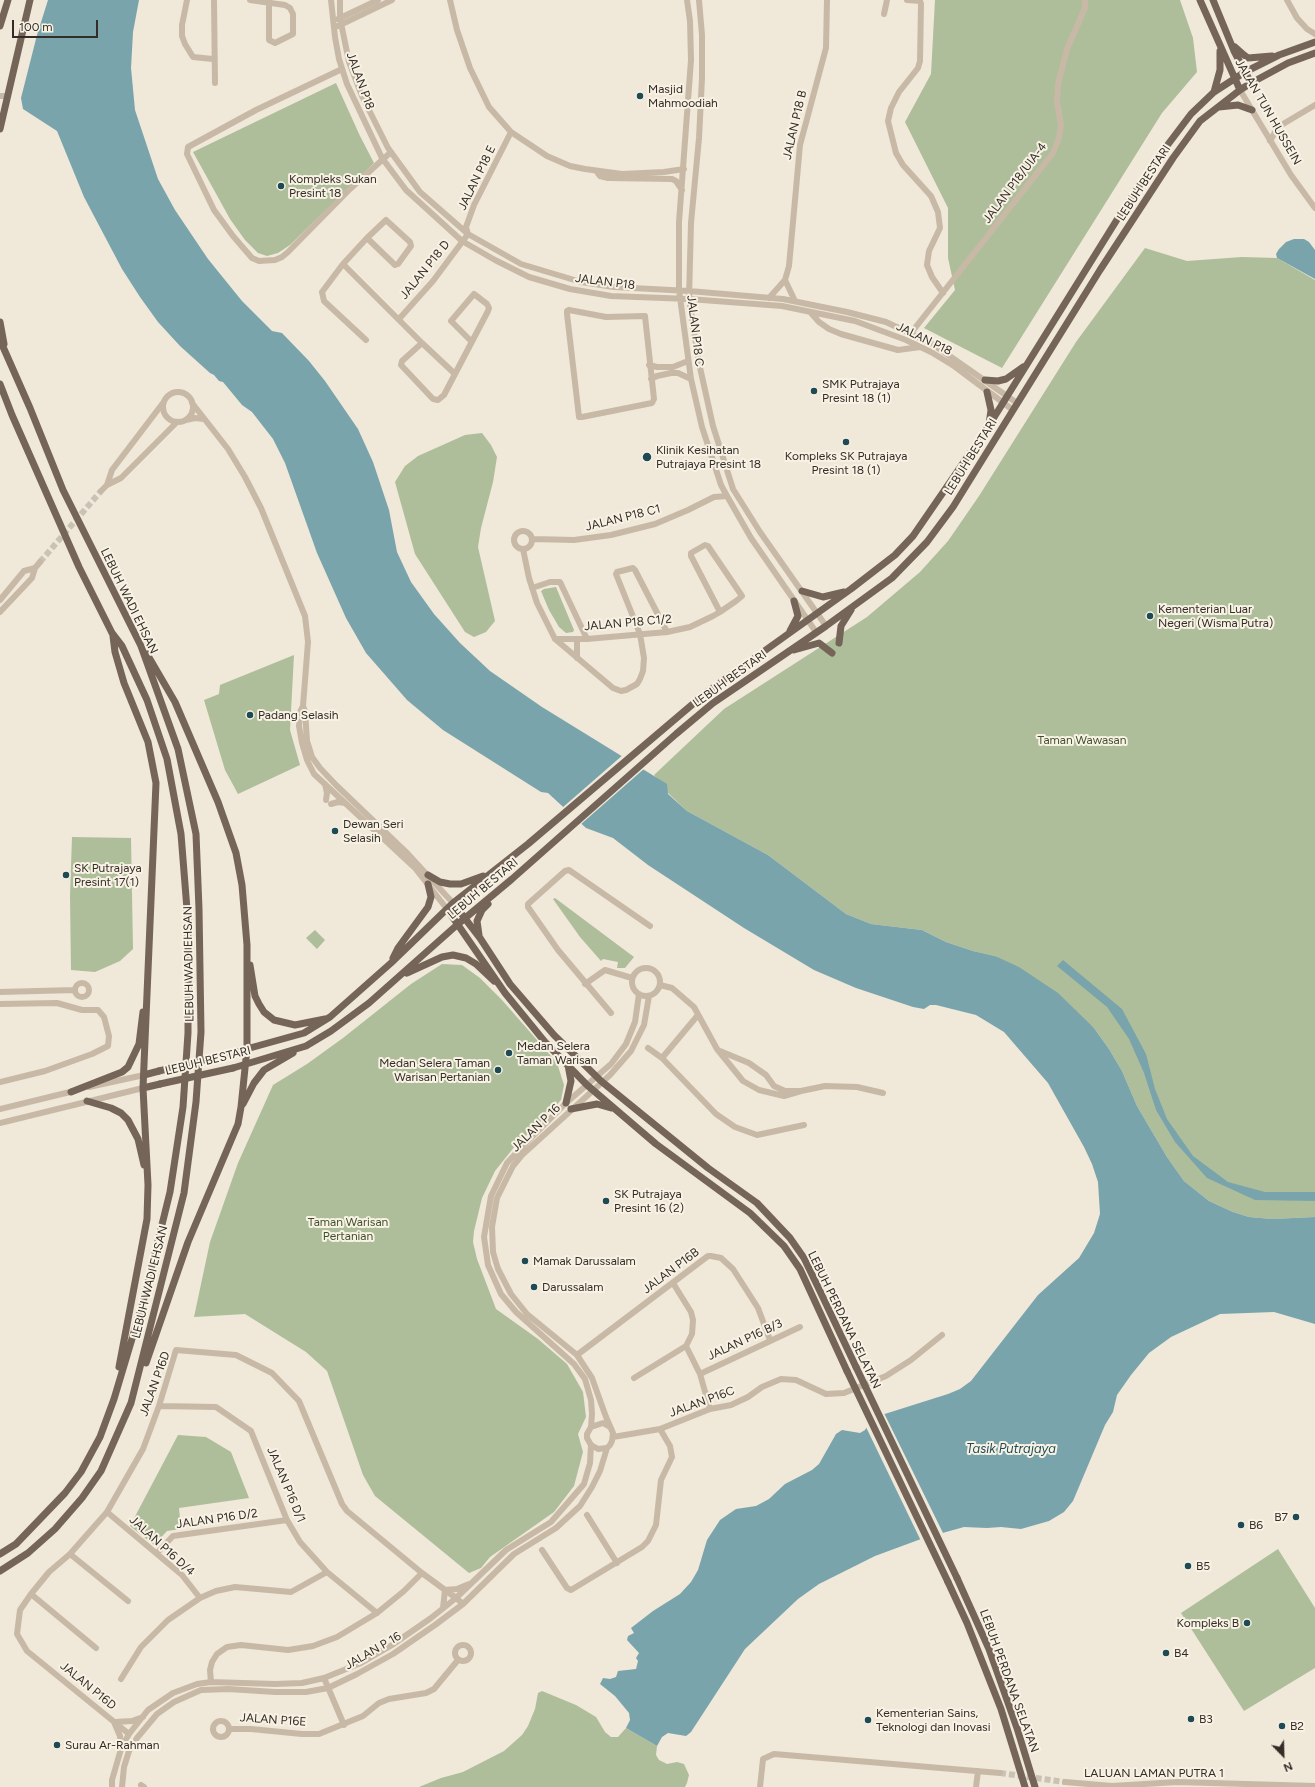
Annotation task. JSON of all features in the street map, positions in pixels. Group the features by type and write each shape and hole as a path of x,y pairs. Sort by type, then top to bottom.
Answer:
{"main road":[{"path":"0,26 8,0"},
{"path":"0,129 2,109 8,96 30,0"},
{"name":"JALAN TUN HUSSEIN","path":"1200,0 1220,48 1240,90"},
{"name":"JALAN TUN HUSSEIN","path":"1213,0 1244,72 1251,83"},
{"path":"1227,33 1235,47 1244,56 1254,58 1279,55"},
{"name":"LEBUH BESTARI","path":"144,1075 304,1033 330,1017 391,963 453,903 537,837 707,692 851,590 895,555 913,536 988,427 1123,210 1163,151 1191,114 1214,92 1244,72 1279,55 1313,43"},
{"path":"1214,92 1220,70 1220,48"},
{"name":"LEBUH BESTARI","path":"143,1088 247,1064 306,1046 331,1031 369,1003 713,703 826,626 892,578 927,542 953,507 1017,403 1173,158 1200,121 1251,83 1288,63 1315,52"},
{"path":"1216,108 1238,105 1252,110"},
{"path":"0,322 8,359"},
{"name":"LEBUH WADI EHSAN","path":"0,340 30,408 63,490 141,646 178,750 196,834 201,1032 196,1102 184,1193 131,1403 101,1471 82,1498 55,1529 28,1553 0,1571"},
{"path":"984,380 998,381 1006,379 1027,364"},
{"name":"LEBUH WADI EHSAN","path":"0,384 12,415 79,567 112,633 122,646 148,700 167,760 181,834 188,922 188,1033 183,1107 170,1192 143,1302 114,1399 100,1436 81,1472 65,1493 16,1544 0,1554"},
{"path":"987,392 991,410 988,427"},
{"path":"0,398 12,415"},
{"path":"802,591 823,597 851,590"},
{"path":"786,636 792,629 798,616 794,601"},
{"path":"839,643 841,626 855,605"},
{"path":"112,633 115,652 124,683 148,742 156,783 143,1088 148,1185 147,1219 114,1399"},
{"path":"783,654 819,643 832,652"},
{"path":"141,646 155,666 176,702 218,802 236,853 242,885 247,945 255,996 264,1012 274,1020 295,1025 303,1025 330,1017"},
{"path":"428,875 440,882 461,884 471,882 492,872"},
{"path":"480,938 477,921 482,910 512,879"},
{"path":"391,963 398,948 428,907 431,897 428,884"},
{"name":"LEBUH PERDANA SELATAN","path":"453,903 480,938 510,984 554,1035 599,1079 681,1147 757,1203 790,1238 804,1258 957,1578 988,1649 1035,1787"},
{"name":"LEBUH PERDANA SELATAN","path":"447,909 505,993 545,1042 590,1088 674,1158 750,1213 784,1246 800,1269 967,1623 1001,1709 1025,1787"},
{"path":"131,1403 188,1242 238,1124 247,1064 247,945"},
{"path":"71,1092 122,1072 132,1060 139,1044 150,947"},
{"path":"399,977 442,957 453,955 466,958 476,964 505,993"},
{"path":"241,1107 254,1083 264,1070 306,1046"},
{"path":"568,1065 571,1081 569,1106 597,1104 613,1108"},
{"path":"87,1101 111,1108 121,1113 128,1120 138,1139 148,1185"}],"street":[{"path":"187,0 182,25 182,36 185,44 194,57 213,59"},
{"path":"214,0 213,59 215,83"},
{"path":"250,0 269,3 288,6 293,14 293,34 278,42 272,43 269,40 269,3"},
{"name":"JALAN P18","path":"331,0 333,24 342,69 357,108 382,158 406,190 462,241 529,277 570,289 611,296 680,298 782,306 855,321 906,340 954,366 1013,410"},
{"name":"JALAN P18","path":"340,0 341,25 349,62 362,96 391,152 420,192 468,234 521,264 581,282 614,287 690,290 769,298 847,312 886,322 912,333 931,344 1017,403"},
{"path":"333,24 340,18 378,0"},
{"path":"333,24 341,25 392,0"},
{"path":"450,0 457,30 470,68 489,107 511,132 547,156 570,166 598,172 639,174 664,172 684,168"},
{"name":"JALAN P18 C","path":"687,0 690,21 691,60 679,222 679,290 691,379 702,427 721,485 751,538 816,632"},
{"name":"JALAN P18 C","path":"698,0 702,35 702,78 699,138 691,223 689,299 699,363 713,426 733,489 760,532 826,626"},
{"name":"JALAN P18 B","path":"769,298 785,280 791,254 795,179 800,145 826,48 827,0"},
{"path":"884,14 887,0"},
{"path":"907,0 920,1 921,4 920,61 918,68 899,92 891,108 888,121 896,153 903,165 931,196 938,212 940,228 927,258 927,265 932,277 943,293"},
{"name":"JALAN P18/UIA-4","path":"912,333 1053,153 1059,138 1061,125 1057,102 1058,84 1067,49 1085,8 1085,0"},
{"path":"1287,0 1296,18 1307,30 1315,34"},
{"path":"1313,43 1315,52"},
{"path":"342,69 256,110 192,143 188,147 187,154 214,210 246,252 259,261 267,261 282,257 382,158 391,152"},
{"name":"JALAN TUN HUSSEIN","path":"1240,90 1270,141 1315,208"},
{"path":"0,96 8,96"},
{"path":"1270,141 1278,127 1315,105"},
{"name":"JALAN P18 E","path":"468,234 466,227 474,205 511,132"},
{"path":"598,172 602,177 616,179 672,179 676,181 682,190"},
{"path":"366,340 323,298 322,289 367,238 386,220 412,244 398,264 395,265 367,238"},
{"name":"JALAN P18 D","path":"399,318 433,281 468,234"},
{"path":"343,264 455,374"},
{"path":"785,280 795,302"},
{"path":"422,343 402,361 401,365 433,399 438,400 441,399 455,374 489,308 474,294 451,321 471,341"},
{"path":"567,311 606,317 645,316 649,365 654,399 652,403 579,417 567,311"},
{"path":"810,312 828,329 841,334 898,350 920,347"},
{"path":"649,365 669,367 688,361"},
{"path":"651,379 671,373 678,373 691,379"},
{"path":"107,485 112,470 168,396 175,393 184,394 228,449 255,495 305,616 308,642 303,706 300,712 299,726 304,752 314,774 338,793 428,875 453,903"},
{"path":"164,403 163,407 165,416 177,422"},
{"path":"185,420 192,411 192,403"},
{"path":"101,491 107,485 121,478 177,422 195,418 204,419"},
{"path":"714,497 721,485"},
{"name":"JALAN P18 C1","path":"532,539 574,540 610,535 655,524 714,497 727,496"},
{"path":"522,532 528,533 532,539 531,545 523,549 518,548 515,544 517,534 522,532"},
{"name":"JALAN P18 C1/2","path":"555,639 577,639 667,632 690,627 720,612 742,596 708,546 701,546 691,553 690,556 720,612"},
{"path":"523,549 537,603 555,639 613,688 621,691 637,684 643,671 644,658 640,634 616,574 617,572 624,570 636,570 667,632"},
{"path":"0,612 32,578 35,568 40,562"},
{"path":"0,600 24,571 35,568"},
{"path":"532,588 550,582 560,582 587,638"},
{"path":"577,639 577,658"},
{"path":"303,706 305,711 307,741 312,757 336,785 338,793 346,804 404,858 428,884 447,909"},
{"path":"325,784 329,802 346,804"},
{"path":"611,1013 585,984 558,950 528,907 528,904 565,871 569,870 650,926"},
{"path":"642,968 652,969 658,976 660,985 656,992 649,996 639,994 632,987 632,978 634,974 642,968"},
{"path":"585,984 605,970 632,978"},
{"path":"75,990 79,984 87,986 89,990 87,995 84,997 79,997"},
{"path":"660,985 672,988 694,1007 717,1049 743,1081 759,1090 770,1094 784,1096 824,1086 851,1087 883,1093"},
{"path":"0,992 75,990"},
{"path":"75,990 79,997"},
{"name":"JALAN P 16","path":"112,1787 112,1780 121,1749 129,1734 148,1710 173,1694 197,1684 212,1682 275,1684 302,1683 324,1678 361,1663 392,1645 443,1608 456,1598 506,1550 551,1522 584,1484 590,1463 591,1445 588,1434 591,1427 591,1400 585,1380 574,1364 516,1312 501,1294 493,1278 484,1248 486,1217 491,1196 507,1163 599,1079 626,1044 635,1022 639,994"},
{"name":"JALAN P 16","path":"599,1079 610,1075 631,1050 644,1025 649,996"},
{"path":"75,1008 79,997"},
{"path":"0,1004 57,1003 75,1008 98,1010 102,1013 109,1036 108,1046 92,1054 50,1070 0,1082"},
{"path":"662,1058 698,1015"},
{"path":"648,1048 662,1058 716,1114 735,1127 757,1135 804,1126"},
{"path":"717,1049 738,1060 749,1063 766,1075 774,1086 785,1091 801,1091"},
{"path":"732,1068 733,1063 738,1060"},
{"name":"LEBUH BESTARI","path":"0,1109 144,1075"},
{"path":"770,1094 774,1091 774,1086"},
{"name":"LEBUH BESTARI","path":"0,1123 143,1088"},
{"name":"JALAN P 16","path":"122,1787 124,1767 129,1751 146,1727 163,1708 201,1690 228,1688 275,1692 306,1692 328,1688 357,1674 392,1654 463,1604 514,1554 556,1528 580,1506 600,1471 606,1448 610,1445 614,1437 592,1378 577,1355 527,1314 511,1294 498,1269 492,1245 492,1227 496,1198 505,1180 522,1155 569,1106"},
{"name":"JALAN P16B","path":"577,1355 708,1256 721,1258 733,1269 758,1308 770,1340"},
{"path":"634,1378 686,1346 692,1334 693,1320 691,1312 673,1283"},
{"name":"JALAN P16 B/3","path":"700,1374 800,1327"},
{"name":"JALAN P16C","path":"614,1437 660,1429 710,1408 731,1405 748,1397 762,1387 786,1379 796,1380 826,1394 844,1394 886,1376 910,1360 942,1335"},
{"path":"686,1346 700,1374 710,1408"},
{"name":"JALAN P16D","path":"129,1734 27,1651 17,1634 20,1610 49,1572 70,1554 107,1512 143,1449 159,1406 176,1350 236,1355 272,1373 299,1401 342,1504 347,1511 422,1573 463,1604"},
{"name":"JALAN P16 D/1","path":"159,1406 216,1407 251,1431 287,1520 300,1542 327,1572 377,1614"},
{"path":"591,1427 598,1423 606,1424 610,1427"},
{"path":"542,1550 567,1588 570,1590 642,1547 653,1533 656,1525 661,1480 672,1457 670,1446 660,1429"},
{"path":"591,1445 598,1449 606,1448"},
{"name":"JALAN P16 D/4","path":"107,1512 182,1575 200,1598"},
{"path":"587,1515 617,1563"},
{"name":"JALAN P16 D/2","path":"157,1553 173,1536 287,1520"},
{"path":"70,1554 128,1601"},
{"path":"121,1679 141,1648 168,1620 200,1598 216,1591 235,1587 291,1592 327,1572"},
{"path":"212,1682 210,1670 212,1662 217,1654 227,1647 241,1645 288,1650 313,1646 336,1637 377,1614 422,1573"},
{"path":"443,1608 445,1590 457,1589 472,1583"},
{"path":"31,1594 96,1648"},
{"name":"JALAN P16E","path":"230,1729 319,1734 363,1716 379,1703 389,1699 426,1693 434,1689 458,1660"},
{"path":"324,1678 344,1725"},
{"path":"121,1749 120,1736 114,1721 132,1721 143,1717"},
{"path":"129,1751 129,1734 136,1733 146,1727"},
{"path":"760,1787 763,1760 774,1754 1000,1773"},
{"path":"976,1787 978,1771"},
{"name":"LALUAN LAMAN PUTRA 1","path":"1065,1782 1112,1786 1176,1782 1314,1786"}],"green space":[{"path":"935,0 1180,0 1193,38 1197,72 1162,113 1002,368 924,328 955,290 948,258 948,208 905,122 931,74"},
{"name":"Kompleks Sukan Presint 18","path":"336,83 374,163 290,245 278,253 267,256 258,253 245,240 230,219 193,152"},
{"name":"Taman Wawasan","path":"1145,248 1187,261 1242,257 1277,258 1315,280 1315,1217 1272,1219 1249,1217 1233,1212 1209,1201 1184,1181 1167,1157 1137,1106 1122,1071 1094,1028 995,956 973,951 946,942 922,930 871,924 846,914 768,855 687,811 668,793 654,775 724,709 867,617 920,572 948,541 979,496 1076,342"},
{"path":"482,433 491,445 497,457 493,482 481,528 478,547 495,621 486,632 474,637 465,632 415,554 395,482 405,466 418,456 465,435"},
{"path":"556,587 574,630 573,632 566,633 559,627 549,610 541,591"},
{"name":"Padang Selasih","path":"294,655 290,730 300,765 238,794 225,770 204,700 219,694 220,685"},
{"path":"72,837 131,838 133,949 120,961 95,972 71,970 70,896"},
{"path":"555,898 634,957 625,968 617,968 618,962 603,959 601,961 580,937 553,899"},
{"path":"315,930 325,940 317,949 306,938"},
{"name":"Taman Warisan Pertanian","path":"442,964 462,965 480,978 502,1000 557,1063 564,1085 561,1100 547,1116 515,1146 495,1171 482,1198 474,1231 473,1242 477,1259 496,1309 538,1339 567,1364 583,1392 586,1417 578,1434 583,1452 574,1486 554,1512 490,1557 481,1568 469,1573 375,1496 363,1475 327,1371 306,1352 245,1314 194,1317 210,1242 238,1163 273,1085 307,1064 343,1038 411,984"},
{"path":"178,1435 206,1437 231,1452 249,1498 179,1508 181,1529 167,1531 154,1545 130,1526"},
{"path":"1278,1549 1315,1608 1315,1668 1244,1711 1181,1613"},
{"path":"542,1691 576,1705 596,1717 605,1732 611,1737 618,1737 626,1728 657,1746 656,1755 659,1760 667,1764 677,1762 684,1764 689,1775 685,1787 419,1787 441,1778 463,1772 504,1751 522,1735 528,1726 535,1709 538,1693"}],"water":[{"name":"Tasik Putrajaya","path":"48,0 139,0 133,32 131,68 135,110 158,179 175,210 208,259 242,301 272,331 282,333 309,361 325,381 358,429 373,462 389,510 397,552 411,582 434,614 460,643 490,671 542,707 667,784 668,794 687,811 768,855 846,914 871,924 922,930 946,942 973,951 995,956 1019,967 1058,993 1094,1028 1122,1071 1137,1106 1167,1157 1184,1181 1209,1201 1233,1212 1249,1217 1272,1219 1315,1217 1315,1324 1274,1312 1220,1314 1171,1337 1149,1353 1117,1395 1113,1412 1105,1425 1073,1501 1064,1512 1049,1521 1021,1529 1001,1527 964,1527 921,1539 875,1556 819,1584 798,1599 745,1649 691,1732 686,1736 668,1733 662,1737 657,1746 626,1728 630,1720 629,1713 615,1696 600,1684 603,1678 610,1679 616,1677 618,1671 636,1669 638,1661 636,1658 639,1653 627,1640 628,1636 634,1633 631,1628 653,1611 680,1594 691,1582 698,1570 707,1540 720,1520 736,1509 756,1506 769,1499 785,1484 812,1470 819,1464 836,1434 842,1430 860,1433 865,1430 872,1418 948,1394 960,1389 971,1381 1038,1295 1079,1258 1094,1233 1100,1214 1098,1182 1092,1164 1048,1083 1004,1032 976,1015 936,1005 930,1005 924,1009 913,1007 856,988 814,970 744,928 648,865 613,838 586,828 548,793 541,792 443,730 407,700 366,653 346,618 317,553 285,463 273,439 252,412 242,405 223,382 219,381 180,346 158,322 122,269 84,197 57,131 23,109 21,98 37,35"},
{"path":"1294,239 1304,239 1309,242 1315,250 1315,279 1277,258 1276,254 1279,249 1286,242"},
{"path":"1063,960 1122,1009 1146,1054 1155,1089 1167,1119 1193,1156 1228,1182 1265,1192 1315,1192 1315,1201 1255,1200 1207,1178 1175,1142 1156,1110 1144,1073 1129,1039 1107,1007 1057,966"}],"pier":[{"path":"624,754 645,768 580,825 562,808"},
{"path":"884,1413 944,1535 921,1541 865,1425 871,1416"}],"tunnel":[{"path":"40,562 101,491"},
{"path":"1000,1773 1065,1782"}],"place":[{"name":"Masjid Mahmoodiah","path":"640,96"},
{"name":"Kompleks Sukan Presint 18","path":"281,186"},
{"name":"SMK Putrajaya Presint 18 (1)","path":"814,391"},
{"name":"Kompleks SK Putrajaya Presint 18 (1)","path":"846,442"},
{"name":"Klinik Kesihatan Putrajaya Presint 18","path":"647,457"},
{"name":"Kementerian Luar Negeri (Wisma Putra)","path":"1150,616"},
{"name":"Padang Selasih","path":"250,715"},
{"name":"Dewan Seri Selasih","path":"335,831"},
{"name":"SK Putrajaya Presint 17(1)","path":"66,875"},
{"name":"Medan Selera Taman Warisan","path":"509,1053"},
{"name":"Medan Selera Taman Warisan Pertanian","path":"498,1070"},
{"name":"SK Putrajaya Presint 16 (2)","path":"606,1201"},
{"name":"Mamak Darussalam","path":"525,1261"},
{"name":"Darussalam","path":"534,1287"},
{"name":"B7","path":"1296,1517"},
{"name":"B6","path":"1241,1525"},
{"name":"B5","path":"1188,1566"},
{"name":"Kompleks B","path":"1247,1623"},
{"name":"B4","path":"1166,1653"},
{"name":"B3","path":"1191,1719"},
{"name":"Kementerian Sains, Teknologi dan Inovasi","path":"868,1720"},
{"name":"B2","path":"1282,1726"},
{"name":"Surau Ar-Rahman","path":"57,1745"}]}
